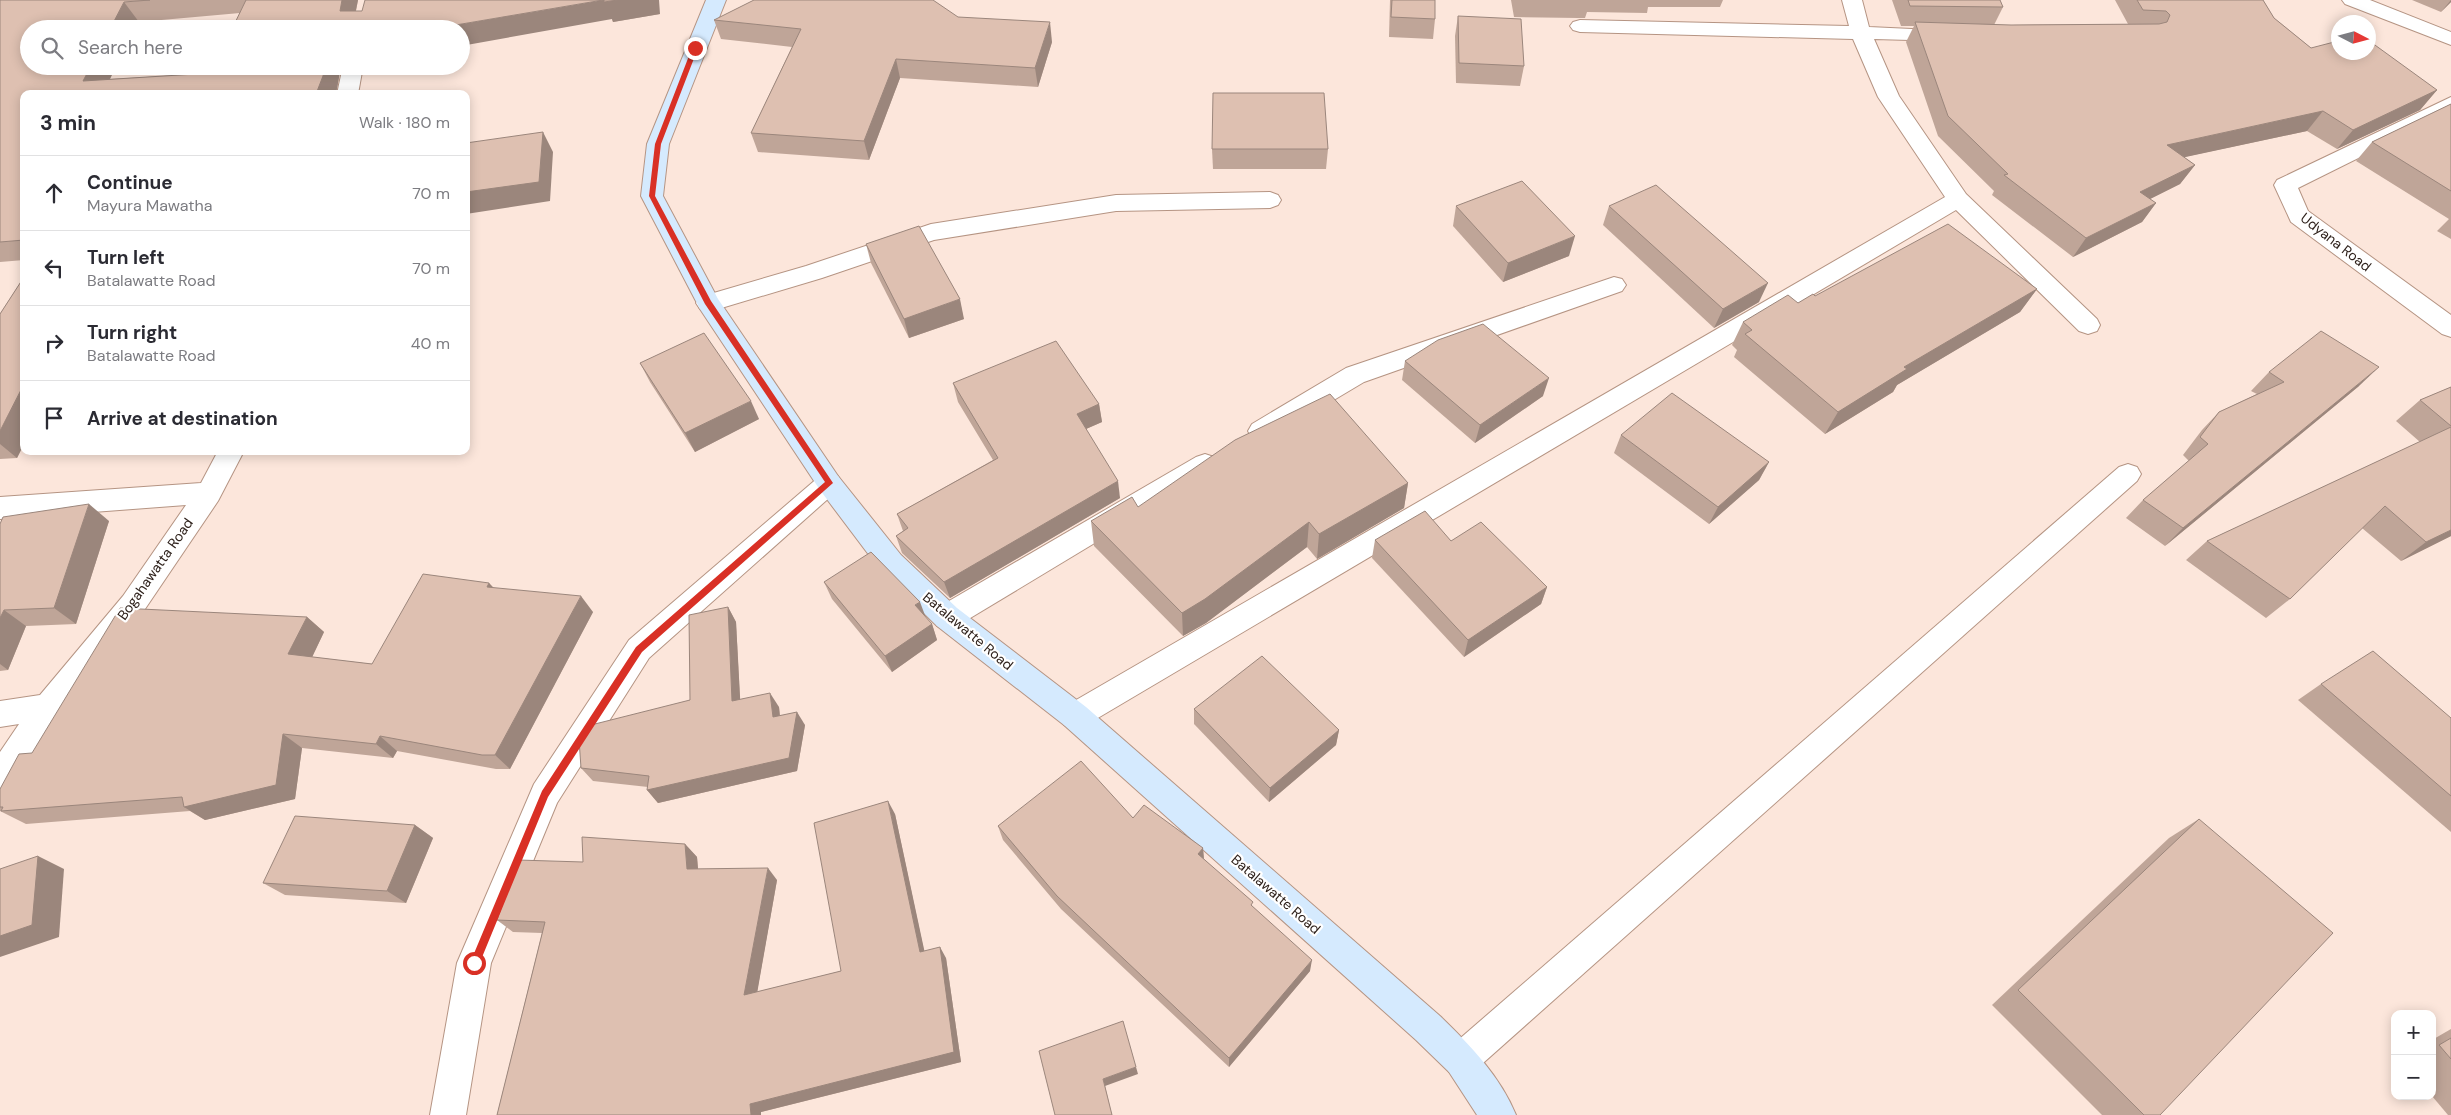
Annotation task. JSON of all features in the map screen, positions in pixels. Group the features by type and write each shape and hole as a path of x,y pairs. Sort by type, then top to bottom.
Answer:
{"street":[{"name":"Batalawatte Road","path":"716,0 695,48 658,144 652,196 708,303 830,483 891,563 947,617 1075,716 1461,1060 1498,1115"},
{"path":"1852,0 1861,33 1889,98 1958,200 2088,325"},
{"path":"2352,0 2451,40"},
{"path":"1580,26 1967,36"},
{"path":"348,90 351,75"},
{"name":"Udyana Road","path":"2445,316 2299,216 2285,185 2451,104"},
{"path":"708,303 814,272 931,232 1116,203 1270,200"},
{"path":"1075,716 1958,200"},
{"path":"947,617 1356,375 1614,285"},
{"name":"Bogahawatta Road","path":"0,778 48,707 133,604 209,492 230,455"},
{"path":"1461,1060 2128,474"},
{"path":"448,1115 474,963 545,794 639,649 830,483"},
{"path":"0,508 209,492"},
{"path":"0,714 48,707"}],"building":[{"path":"0,0 150,0 124,2 115,20 20,20 20,75 86,75 83,81 180,75 323,75 318,90 20,90 20,240 0,242"},
{"path":"246,0 342,0 340,11 362,11 365,0 603,0 470,23 470,20 236,20"},
{"path":"754,0 933,0 958,17 1050,22 1035,68 896,59 864,141 751,133 801,29 714,20"},
{"path":"1392,0 1435,0 1435,19 1391,17"},
{"path":"1908,0 2000,0 2003,7 1910,6"},
{"path":"2137,0 2263,0 2274,18 2311,48 2331,43 2331,60 2376,60 2376,46 2437,90 2353,130 2323,111 2167,145 2195,165 2140,192 2156,203 2086,238 2004,175 2008,174 1948,116 1915,22 2011,25 2159,24 2167,22 2170,15 2166,11 2143,10"},
{"path":"1458,16 1521,19 1524,66 1459,63"},
{"path":"1213,93 1324,93 1328,149 1212,149"},
{"path":"2451,104 2451,191 2372,142"},
{"path":"543,132 539,182 470,191 470,142"},
{"path":"1522,181 1575,236 1508,263 1456,206"},
{"path":"1656,185 1768,283 1723,309 1609,206"},
{"path":"1948,224 2037,289 1904,367 1907,369 1838,412 1745,334 1752,330 1743,322 1788,295 1798,303 1813,294 1815,296"},
{"path":"919,226 960,299 904,319 866,244"},
{"path":"20,283 20,392 0,431 0,314"},
{"path":"1483,324 1549,378 1480,425 1405,361 1438,340"},
{"path":"2321,331 2379,367 2183,528 2143,500 2208,444 2200,437 2219,412 2284,382 2269,372"},
{"path":"704,333 751,401 685,433 640,363"},
{"path":"1056,341 1099,404 1077,414 1118,481 944,582 896,536 908,528 897,514 998,458 953,383"},
{"path":"2451,387 2451,426 2420,400"},
{"path":"1672,393 1769,462 1718,507 1621,435"},
{"path":"1330,394 1408,483 1319,534 1309,522 1205,599 1182,613 1091,521 1132,497 1138,507 1235,440"},
{"path":"2451,427 2451,530 2426,542 2385,506 2290,599 2207,541"},
{"path":"89,504 54,608 4,610 0,618 0,524 3,517"},
{"path":"1425,511 1451,541 1481,522 1547,587 1468,640 1375,540"},
{"path":"871,552 920,602 915,605 932,624 885,656 824,582"},
{"path":"423,574 489,583 487,587 581,596 495,755 482,755 380,736 376,744 283,734 276,785 184,807 182,797 1,811 3,807 0,807 0,789 19,754 32,753 120,608 307,617 288,654 372,664"},
{"path":"728,607 732,701 770,693 773,717 797,712 789,758 647,790 649,776 581,768 579,739 587,726 690,700 689,615"},
{"path":"2373,651 2451,718 2451,796 2321,684"},
{"path":"1262,656 1339,730 1270,788 1194,709"},
{"path":"1081,761 1133,818 1144,805 1203,848 1198,854 1253,902 1251,905 1312,960 1229,1058 1057,896 998,826"},
{"path":"888,801 920,952 940,947 954,1052 750,1104 751,1115 497,1115 545,922 497,920 518,860 583,862 582,837 685,844 687,869 768,868 744,995 841,971 814,823"},
{"path":"295,816 415,825 387,891 263,883"},
{"path":"2199,819 2333,933 2160,1115 2144,1115 2018,990"},
{"path":"38,856 32,925 0,936 0,869"},
{"path":"1123,1021 1136,1067 1103,1079 1112,1115 1055,1115 1039,1051"},
{"path":"2451,1038 2451,1059 2439,1045"}],"route":[{"path":"474,963 545,794 639,649 830,483 708,303 652,196 658,144 695,48"}]}
